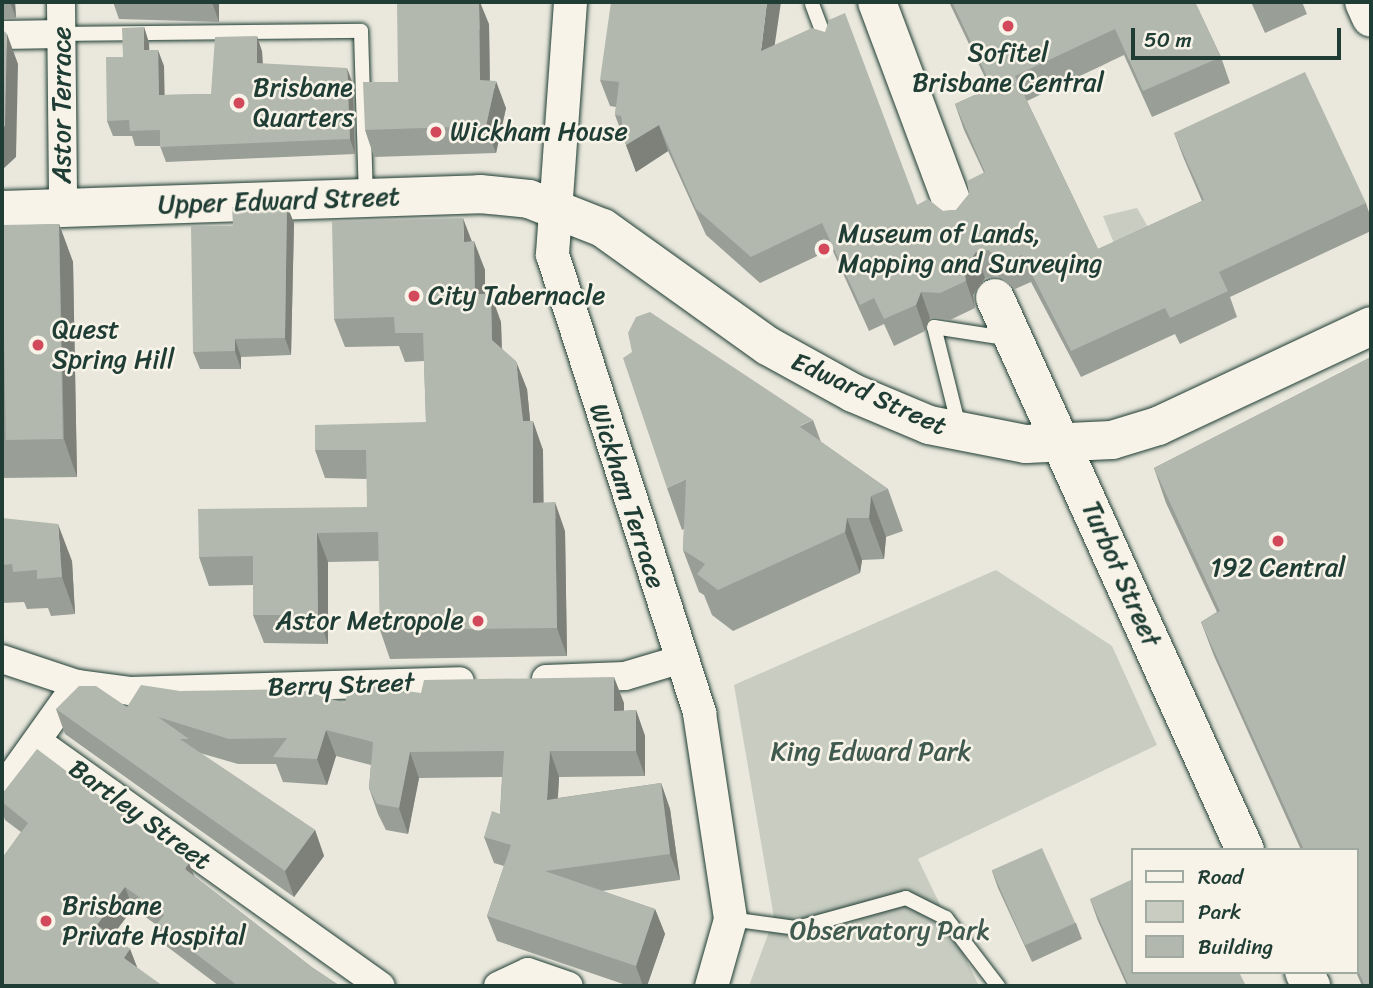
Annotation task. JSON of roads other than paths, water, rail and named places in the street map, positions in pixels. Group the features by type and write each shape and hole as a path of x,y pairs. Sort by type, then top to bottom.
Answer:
{"main road":[{"path":"877,2 930,155 957,216"},
{"path":"1364,2 1371,18"},
{"name":"Upper Edward Street","path":"2,210 494,194 554,206"},
{"name":"Edward Street","path":"554,206 603,228 810,371 961,434 1064,445 1158,426 1371,326"},
{"name":"Turbot Street","path":"995,298 1064,445 1244,848"}],"street":[{"name":"Astor Terrace","path":"61,2 63,208"},
{"name":"Wickham Terrace","path":"570,2 554,206 557,279 699,713 730,919 711,986"},
{"path":"2,36 62,34"},
{"name":"Berry Street","path":"2,659 77,684 130,691 625,676 682,659"},
{"path":"2,789 77,684"},
{"name":"Bartley Street","path":"37,741 380,986"},
{"path":"498,986 528,972 569,986"}],"lane":[{"path":"812,4 830,50"},
{"path":"62,34 361,32 366,199"},
{"path":"961,434 934,327 968,328 1016,342"},
{"path":"730,919 797,928 906,898 946,918 998,986"}],"place":[{"name":"Sofitel Brisbane Central","path":"1008,26"},
{"name":"Brisbane Quarters","path":"239,103"},
{"name":"Wickham House","path":"436,132"},
{"name":"Museum of Lands, Mapping and Surveying","path":"824,249"},
{"name":"City Tabernacle","path":"414,296"},
{"name":"Quest Spring Hill","path":"38,345"},
{"name":"192 Central","path":"1278,541"},
{"name":"Astor Metropole","path":"478,621"},
{"name":"Brisbane Private Hospital","path":"46,921"}],"park label":[{"name":"King Edward Park","path":"871,752"},
{"name":"Observatory Park","path":"890,931"}]}
